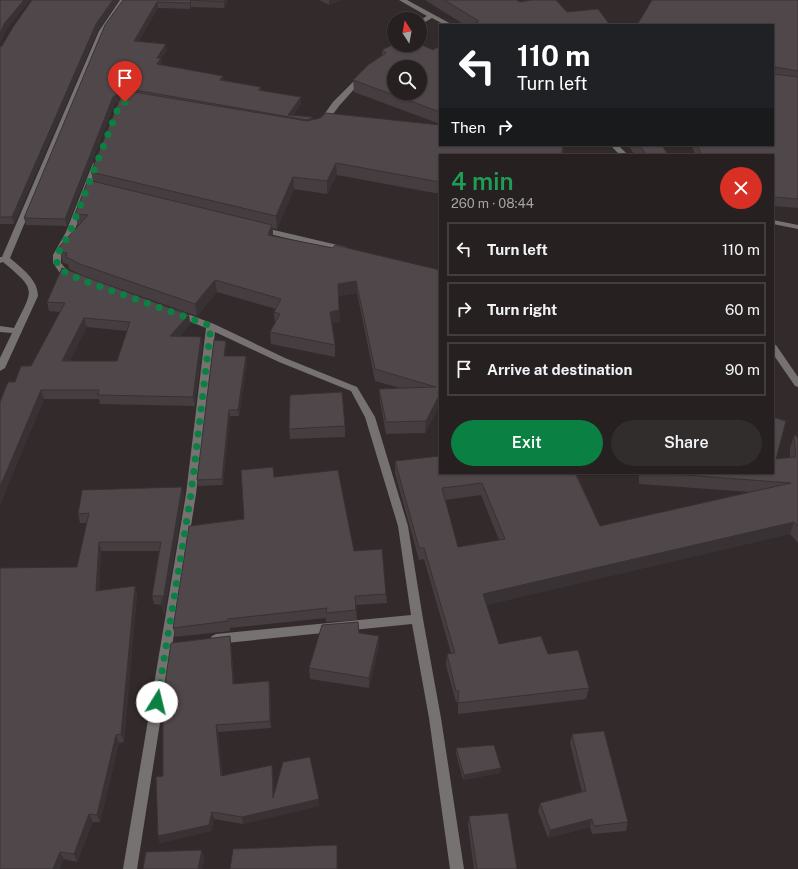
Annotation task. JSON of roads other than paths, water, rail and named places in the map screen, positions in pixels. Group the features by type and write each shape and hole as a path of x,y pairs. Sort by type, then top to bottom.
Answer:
{"street":[{"path":"0,368 34,296 34,288 24,275 3,259 102,31 123,0"},
{"path":"402,0 448,24"},
{"path":"427,18 432,15"},
{"path":"317,127 324,121 336,104 368,71"},
{"path":"615,146 623,154"},
{"path":"86,282 63,271 57,263 57,255 91,188 99,158"},
{"path":"774,222 798,227"},
{"path":"248,226 356,253"},
{"path":"166,309 211,326 282,360 354,389 370,417 403,526 417,619 435,718 457,869"},
{"path":"130,869 191,494 211,326"},
{"path":"0,329 17,331"},
{"path":"776,355 798,384"},
{"path":"201,640 281,631 349,627 417,619"},
{"path":"166,645 180,643"}]}
